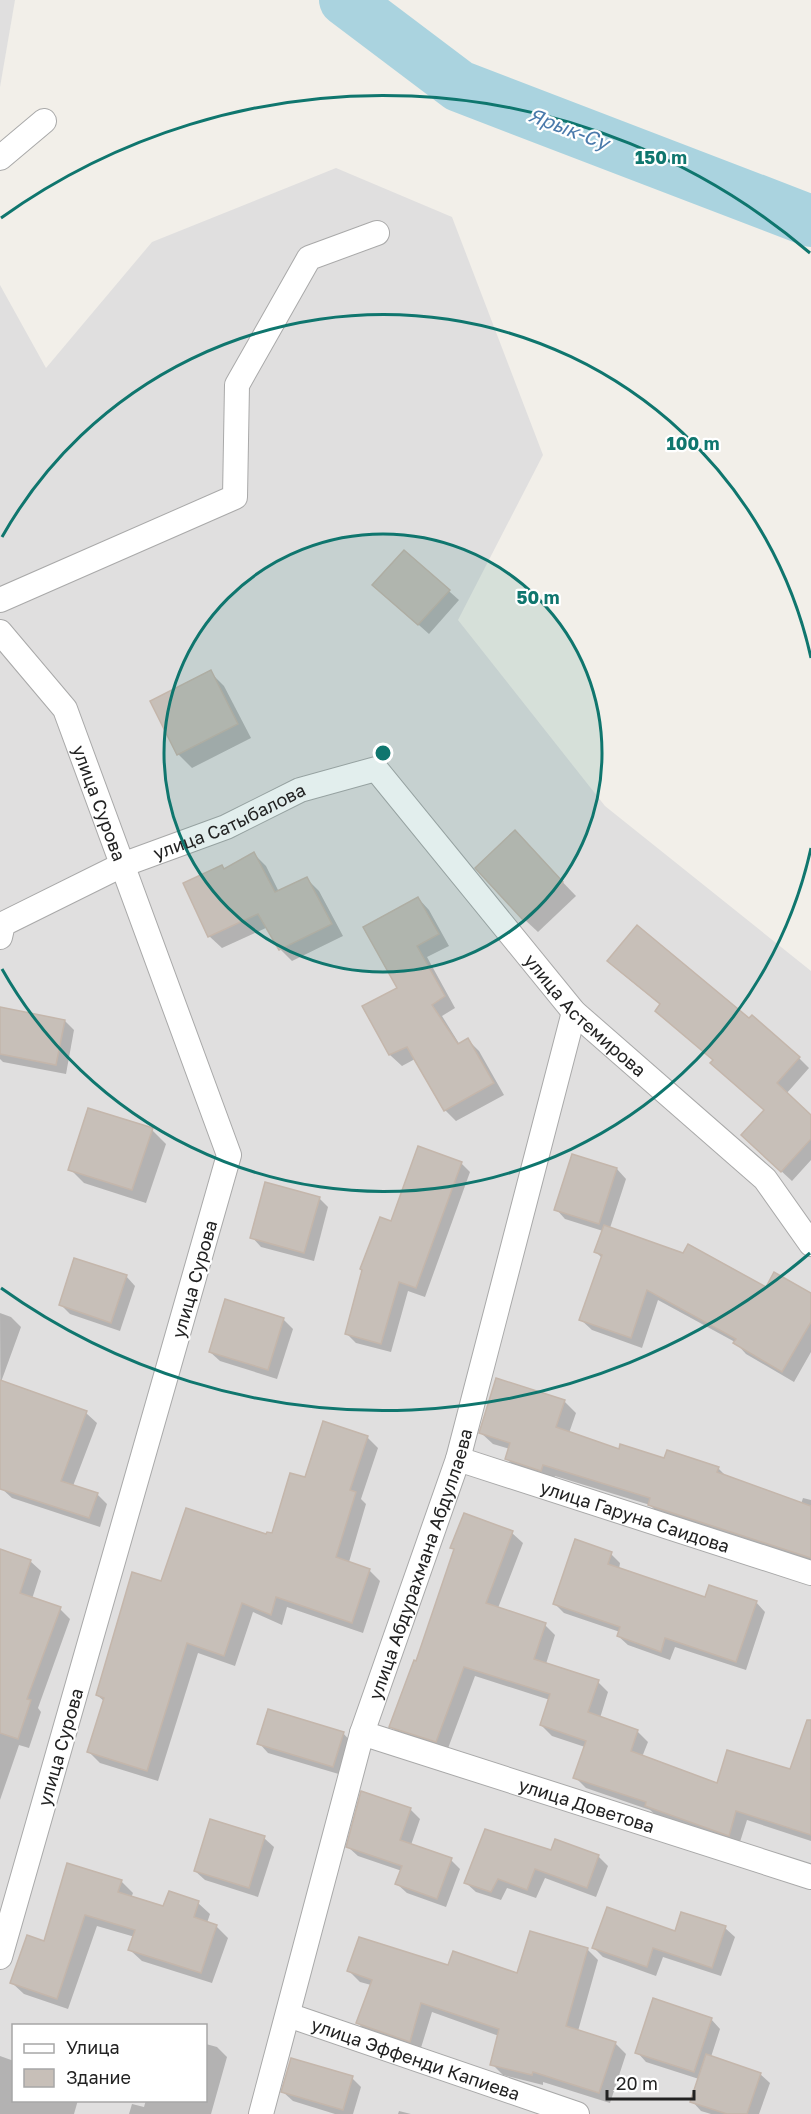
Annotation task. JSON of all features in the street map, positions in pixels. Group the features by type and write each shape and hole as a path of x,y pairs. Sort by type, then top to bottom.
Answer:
{"street":[{"path":"0,158 44,121"},
{"path":"0,600 235,497 237,385 309,258 377,233"},
{"name":"улица Сурова","path":"0,632 65,710 229,1155 0,1957"},
{"name":"улица Сатыбалова","path":"0,937 3,924 122,865 226,827 300,790 376,769"},
{"name":"улица Астемирова","path":"376,769 574,1012 765,1179 811,1244"},
{"name":"улица Абдурахмана Абдуллаева","path":"261,2114 362,1733 458,1459 574,1012"},
{"name":"улица Гаруна Саидова","path":"458,1459 811,1573"},
{"name":"улица Доветова","path":"362,1733 811,1877"},
{"name":"улица Эффенди Капиева","path":"288,2016 577,2114"}],"shaded area":[{"path":"0,0 15,0 0,87"},
{"path":"336,168 452,217 543,455 458,620 605,806 811,971 811,2114 0,2114 0,285 46,368 152,242"}],"building":[{"path":"404,550 450,590 418,625 372,585"},
{"path":"211,670 238,724 177,755 150,701"},
{"path":"515,830 563,882 523,920 475,868"},
{"path":"254,852 275,892 307,877 332,924 279,950 258,914 208,937 183,883 222,865 224,869"},
{"path":"418,897 439,934 417,946 445,996 432,1005 458,1044 468,1038 494,1083 444,1111 407,1047 389,1055 362,1006 397,988 363,927"},
{"path":"637,925 749,1018 752,1015 800,1057 777,1083 811,1115 811,1139 781,1172 741,1135 764,1110 710,1063 713,1060 655,1011 660,1004 607,961"},
{"path":"0,1007 65,1020 56,1065 0,1054"},
{"path":"88,1108 153,1128 132,1190 68,1170"},
{"path":"418,1146 462,1162 416,1288 399,1282 381,1344 345,1334 362,1270 360,1269 380,1217 391,1221"},
{"path":"572,1154 617,1168 599,1224 554,1210"},
{"path":"265,1182 320,1197 304,1253 250,1238"},
{"path":"604,1225 683,1253 688,1244 766,1287 774,1272 811,1293 811,1322 782,1372 733,1343 736,1339 647,1290 631,1338 579,1320 602,1255 594,1252"},
{"path":"74,1258 127,1275 111,1323 59,1305"},
{"path":"225,1299 284,1318 268,1370 209,1352"},
{"path":"496,1378 565,1400 556,1427 619,1449 620,1444 664,1458 667,1450 719,1467 717,1472 811,1506 811,1558 648,1505 650,1498 543,1465 541,1471 505,1459 510,1443 479,1433"},
{"path":"0,1380 87,1411 61,1481 98,1493 89,1518 0,1489"},
{"path":"323,1421 368,1436 350,1490 356,1492 336,1557 370,1569 352,1623 276,1597 271,1615 242,1603 224,1656 187,1643 147,1771 87,1752 104,1698 96,1695 132,1572 161,1581 186,1508 266,1534 267,1532 272,1533 290,1473 305,1477"},
{"path":"464,1513 513,1531 486,1603 546,1623 534,1659 599,1680 588,1712 638,1730 631,1751 717,1783 727,1750 790,1769 807,1720 811,1720 811,1835 736,1811 729,1836 645,1806 646,1802 573,1778 586,1741 540,1725 550,1694 464,1667 436,1742 389,1727 414,1660 416,1661 454,1549 450,1548"},
{"path":"575,1539 612,1552 608,1564 705,1597 709,1585 757,1601 736,1662 665,1638 661,1652 617,1636 620,1627 553,1604"},
{"path":"0,1549 31,1560 20,1593 61,1607 27,1699 31,1700 18,1739 0,1733"},
{"path":"268,1709 344,1732 333,1767 257,1744"},
{"path":"361,1791 411,1808 400,1840 452,1858 437,1899 395,1884 402,1866 346,1847"},
{"path":"210,1819 265,1836 249,1888 194,1871"},
{"path":"485,1829 551,1850 555,1839 599,1855 587,1888 535,1869 527,1890 498,1879 491,1892 464,1883"},
{"path":"67,1863 122,1880 118,1892 163,1906 169,1891 199,1901 194,1917 217,1925 201,1973 128,1950 135,1930 85,1915 57,1999 10,1983 27,1935 44,1941"},
{"path":"607,1907 675,1931 681,1912 726,1926 712,1968 653,1948 647,1967 592,1948"},
{"path":"530,1931 588,1948 566,2026 616,2042 599,2093 533,2072 532,2075 490,2065 499,2029 421,2003 410,2042 356,2023 372,1980 347,1971 359,1937 448,1965 453,1951 517,1973"},
{"path":"653,1998 712,2018 694,2072 635,2053"},
{"path":"706,2054 761,2073 747,2114 727,2114 690,2102"},
{"path":"291,2058 353,2076 343,2110 281,2092"}],"waterway":[{"name":"Ярык-Су","path":"345,0 459,86 811,221"}]}
